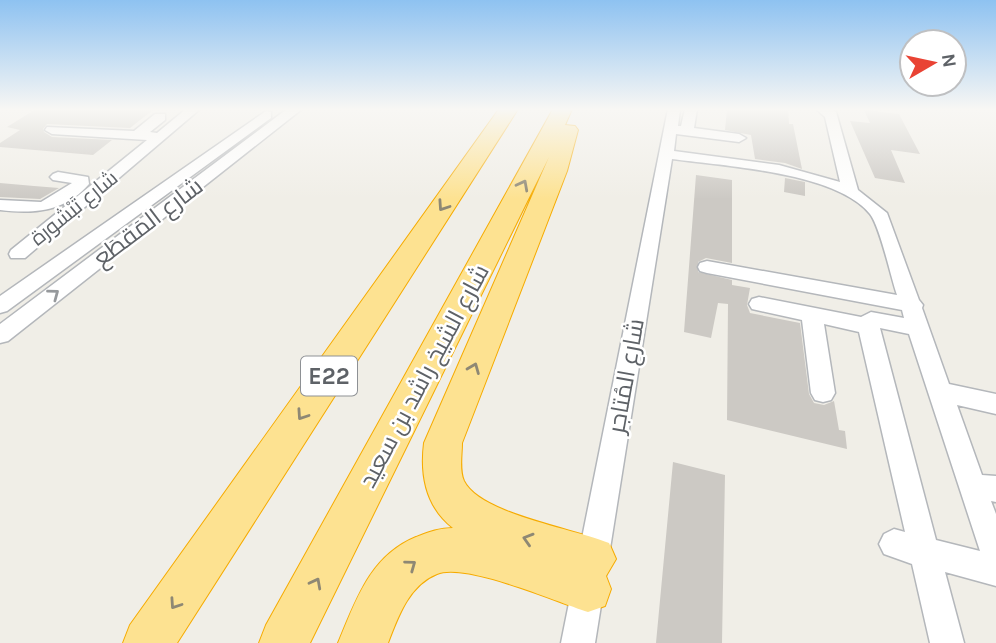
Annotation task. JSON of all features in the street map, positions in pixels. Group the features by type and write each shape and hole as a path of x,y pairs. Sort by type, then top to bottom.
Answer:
{"highway":[{"path":"469,168 480,139"},
{"name":"E22","path":"148,643 489,139"},
{"name":"شارع الشيخ راشد بن سعيد","path":"284,643 547,139"},
{"path":"565,139 556,171 443,443 440,464 443,482 453,501 468,516 590,574"},
{"path":"363,643 381,601 397,575 417,559 443,550 470,552 590,574"}],"street":[{"name":"شارع تَبْشورة","path":"18,254 158,139"},
{"name":"شارع المَقطَع","path":"0,306 232,139"},
{"path":"212,173 197,177 192,175 237,139"},
{"name":"شارع المَقطَع","path":"0,335 257,139"},
{"name":"شارع المُتاجر","path":"578,643 666,154 671,139"},
{"path":"837,139 850,191"},
{"path":"666,154 810,176 850,191 871,205 884,221 941,392 984,487 996,556"},
{"path":"1,205 41,209 50,206 81,184 82,180 58,177"},
{"path":"707,267 916,317"},
{"path":"0,296 32,283"},
{"path":"759,304 868,326"},
{"path":"812,314 823,393"},
{"path":"916,317 874,319 868,321 868,326 947,643"},
{"path":"941,392 996,404"},
{"path":"894,544 996,571"}],"building":[{"path":"6,139 112,140 93,155 0,147 0,143"},
{"path":"752,139 796,139 802,169 785,163 755,159"},
{"path":"858,139 912,139 920,154 891,150 905,183 875,178"},
{"path":"696,175 732,180 732,263 706,258 698,262 698,272 732,280 732,285 750,288 747,305 750,313 800,323 809,394 814,403 824,405 834,401 839,430 845,431 847,449 727,420 728,304 718,303 711,338 684,332"},
{"path":"785,178 805,182 805,196 784,192"},
{"path":"0,183 59,188 40,199 0,197"},
{"path":"673,462 725,475 722,643 656,643"}]}
